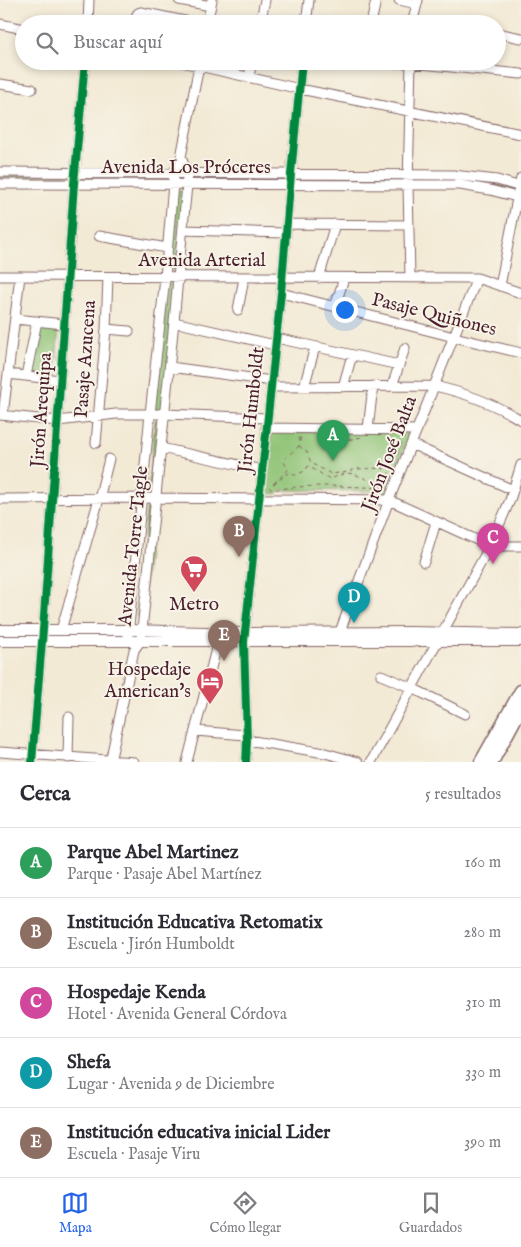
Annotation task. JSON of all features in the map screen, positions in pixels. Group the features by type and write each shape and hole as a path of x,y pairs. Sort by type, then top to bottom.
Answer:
{"highway":[{"path":"482,762 521,691"},
{"path":"492,762 516,727 521,708"}],"main road":[{"path":"0,630 42,636 61,630 128,635"},
{"path":"0,641 42,636 338,637 521,634"},
{"path":"142,635 218,641 244,637"},
{"path":"441,636 521,642"}],"street":[{"path":"88,15 89,0"},
{"path":"179,0 211,3"},
{"path":"262,15 264,0"},
{"path":"307,15 309,0"},
{"path":"373,15 376,0"},
{"path":"399,0 417,2 414,15"},
{"path":"137,15 141,12 156,15"},
{"path":"0,24 15,27"},
{"path":"506,35 521,38"},
{"name":"Jirón Arequipa","path":"32,759 74,184 84,70"},
{"name":"Avenida Torre Tagle","path":"134,650 128,635 165,278 172,184 174,172 181,157 198,70"},
{"path":"222,70 300,89 521,134"},
{"path":"249,77 250,70"},
{"name":"Jirón Humboldt","path":"246,762 244,637 281,293 301,70"},
{"path":"410,278 408,185 411,70"},
{"path":"484,70 521,74"},
{"path":"0,84 32,89"},
{"name":"Avenida Torre Tagle","path":"134,650 142,635 170,367 187,185 186,173 181,157"},
{"name":"Avenida Los Próceres","path":"0,172 453,175 520,184"},
{"name":"Avenida Los Próceres","path":"0,184 460,185 519,197"},
{"path":"500,286 519,197 520,184"},
{"path":"183,230 286,228 335,224 409,225"},
{"path":"319,278 335,224"},
{"path":"99,236 167,248"},
{"name":"Avenida Arterial","path":"0,276 477,278 521,293"},
{"path":"20,276 2,415 58,421 116,414 267,418"},
{"name":"Pasaje Azucena","path":"96,443 106,329 108,277"},
{"path":"238,310 244,278"},
{"path":"335,307 344,278"},
{"name":"Jirón José Balta","path":"338,637 389,500 477,278"},
{"name":"Pasaje Quiñones","path":"281,293 521,352"},
{"path":"15,318 64,324"},
{"path":"26,376 37,321"},
{"path":"174,322 276,342 315,347 399,365"},
{"path":"106,329 129,330"},
{"path":"304,387 315,347"},
{"path":"392,386 405,348"},
{"path":"343,387 352,355"},
{"path":"170,367 271,384 304,387 435,386 456,390 483,400 521,420"},
{"path":"8,374 60,380"},
{"path":"366,433 373,386"},
{"path":"266,428 366,433 417,430"},
{"path":"411,444 513,490"},
{"path":"161,448 262,470"},
{"path":"61,630 109,460"},
{"path":"371,762 490,546 510,500 521,465"},
{"path":"0,498 389,500 490,546 521,546"},
{"path":"510,500 521,500"},
{"path":"424,562 436,522"},
{"path":"187,762 218,641"},
{"path":"110,761 134,650"},
{"path":"381,675 465,714"},
{"path":"68,758 69,717"},
{"path":"195,731 246,738 325,753 358,762"},
{"path":"0,752 32,759 68,758 134,762"}],"path":[{"path":"299,446 307,452 311,464 331,474 348,472 355,469 384,468 379,484 354,474 346,473 330,479 308,466 305,471 294,475 290,472 272,484 288,470 283,460 299,446 302,431"},
{"path":"268,486 272,490 292,486 342,485 383,488 406,431"},
{"path":"299,432 299,446"},
{"path":"336,436 346,440 366,433"}],"green space":[{"path":"0,175 65,175 65,179 0,178"},
{"path":"88,176 163,177 162,180 88,179"},
{"path":"203,178 279,178 279,181 203,180"},
{"path":"406,178 406,181 294,182 293,179"},
{"path":"412,178 468,179 515,189 516,192 413,182"},
{"path":"176,190 184,191 177,270 169,270"},
{"path":"168,280 176,281 164,411 155,410"},
{"path":"38,323 59,327 55,376 29,374"},
{"path":"155,420 163,421 154,495 148,494"},
{"path":"406,431 409,435 387,492 382,495 376,494 373,491 281,490 277,494 268,493 265,487 271,432"},
{"path":"153,504 141,617 136,617 147,505"}],"cycle path":[{"path":"32,762 74,184 84,70"},
{"path":"246,762 244,642 281,293 301,70"}],"place":[{"name":"Parque Abel Martinez","path":"333,461"},
{"name":"Institución Educativa Retomatix","path":"239,557"},
{"name":"Hospedaje Kenda","path":"493,564"},
{"name":"Metro","path":"194,593"},
{"name":"Shefa","path":"354,623"},
{"name":"Institución educativa inicial Lider","path":"224,661"},
{"name":"Hospedaje American's","path":"210,705"}]}
